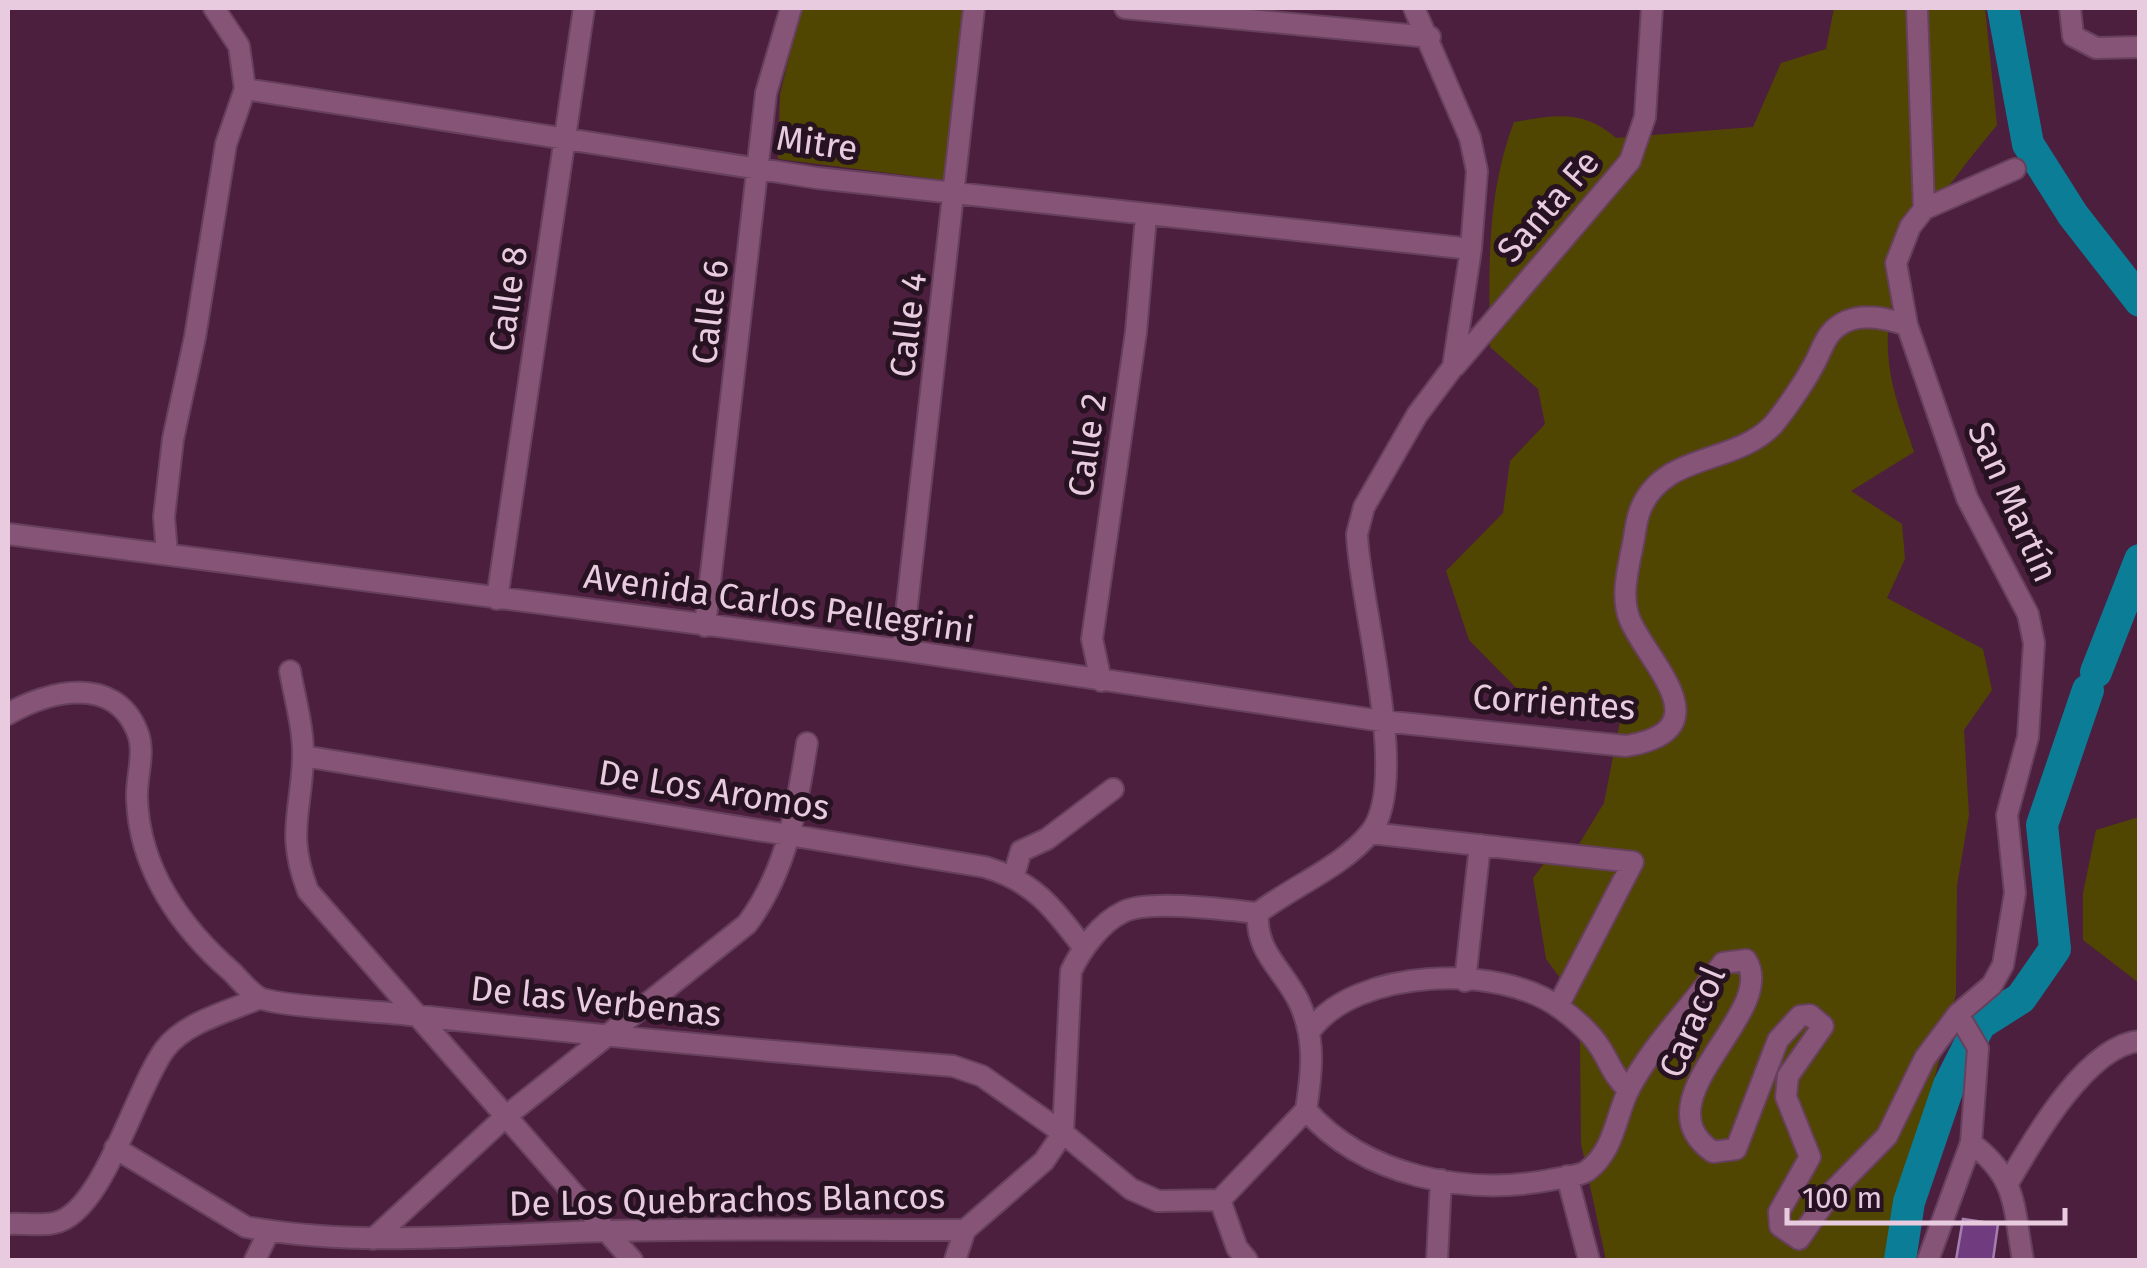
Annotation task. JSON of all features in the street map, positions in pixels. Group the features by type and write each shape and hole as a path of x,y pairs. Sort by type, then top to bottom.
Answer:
{"street":[{"path":"167,553 164,517 173,440 195,337 226,144 245,89 239,46 214,8"},
{"name":"Calle 8","path":"497,600 584,8"},
{"name":"Calle 6","path":"705,626 766,92 790,8"},
{"name":"Calle 4","path":"902,650 974,8"},
{"path":"1125,8 1430,37"},
{"path":"1414,8 1430,37 1470,138 1478,171 1454,367"},
{"name":"Santa Fe","path":"1370,834 1382,812 1387,784 1357,534 1364,507 1399,446 1454,367 1630,161 1645,117 1652,8"},
{"path":"1917,8 1924,208 2016,168"},
{"path":"2070,8 2072,36 2096,48 2140,47"},
{"name":"Mitre","path":"245,89 956,195 1471,248"},
{"name":"San Martín","path":"1924,208 1910,227 1896,263 1907,325 1967,498 2028,614 2034,644 2028,737 2008,815 2015,893 2003,965 1992,985 1958,1014"},
{"name":"Calle 2","path":"1101,681 1092,639 1136,332 1146,216"},
{"name":"Corrientes","path":"1382,721 1626,746 1648,742 1668,728 1675,707 1670,680 1629,619 1624,587 1640,509 1672,471 1742,448 1773,424 1812,368 1822,340 1847,320 1878,317 1907,325"},
{"name":"Avenida Carlos Pellegrini","path":"8,534 902,650 1382,721"},
{"path":"290,671 303,756 294,830 296,860 308,891 632,1260"},
{"path":"8,714 40,696 80,690 118,704 137,730 141,752 137,798 152,870 172,908 204,948 260,998 189,1029 166,1048 115,1148 76,1213 56,1223 8,1224"},
{"path":"373,1238 505,1117 748,924 768,896 788,836 807,742"},
{"name":"De Los Aromos","path":"303,756 928,856 1014,876 1048,899 1082,947"},
{"path":"1014,876 1021,851 1047,840 1113,789"},
{"path":"1063,1132 1071,971 1082,947 1124,911 1185,906 1258,913 1370,834 1634,862 1558,1006"},
{"path":"1465,980 1480,845"},
{"path":"1246,1260 1237,1248 1220,1200 1306,1110 1314,1058 1310,1031 1298,1000 1256,934 1258,913"},
{"name":"Caracol","path":"1567,1176 1584,1173 1607,1150 1629,1090 1723,963 1737,958 1746,960 1752,969 1751,982 1735,1023 1707,1062 1690,1112 1691,1132 1713,1152 1736,1149 1778,1040 1800,1016 1810,1015 1822,1026 1788,1076 1786,1097 1810,1157 1779,1212 1780,1226 1798,1239 1832,1192 1887,1136 1925,1058 1958,1014"},
{"path":"1310,1031 1325,1010 1360,992 1439,978 1500,984 1558,1006 1598,1043 1615,1079 1629,1090"},
{"name":"De las Verbenas","path":"260,998 604,1036 953,1066 982,1076 1063,1132 1131,1189 1158,1201 1220,1200"},
{"path":"1928,1260 1971,1143 1978,1048 1958,1014"},
{"path":"2008,1183 2041,1128 2105,1052 2140,1041"},
{"path":"1306,1110 1328,1134 1357,1154 1441,1180 1488,1185 1567,1176 1590,1260"},
{"name":"De Los Quebrachos Blancos","path":"115,1148 246,1227 269,1232 373,1238 608,1231 964,1230 1044,1161 1063,1132"},
{"path":"1971,1143 1997,1163 2008,1183 2023,1260"},
{"path":"1437,1260 1441,1180"},
{"path":"955,1260 964,1230"},
{"path":"255,1260 269,1232"}],"shaded area":[{"path":"801,8 963,8 944,180 778,159 780,94"},
{"path":"1834,8 1985,8 1997,125 1951,183 1913,244 1890,311 1888,348 1893,386 1914,452 1851,491 1902,524 1905,559 1887,598 1983,649 1992,690 1964,730 1969,815 1957,885 1956,994 1888,1260 1606,1260 1581,1144 1580,1036 1572,994 1546,959 1533,878 1549,857 1573,854 1604,803 1620,721 1528,700 1469,640 1446,571 1503,513 1510,461 1545,424 1538,389 1490,347 1491,233 1498,177 1514,122 1568,116 1592,122 1616,138 1753,127 1781,63 1826,49"},
{"path":"2140,817 2139,983 2083,940 2083,893 2096,830"}],"building":[{"path":"1963,1219 1998,1224 1993,1260 1956,1260"}],"waterway":[{"path":"2003,8 2028,144 2073,215 2140,301"},
{"path":"2096,672 2140,560"},
{"path":"1900,1260 1909,1202 1949,1085 1980,1024 2021,998 2055,949 2042,825 2088,690"}]}
